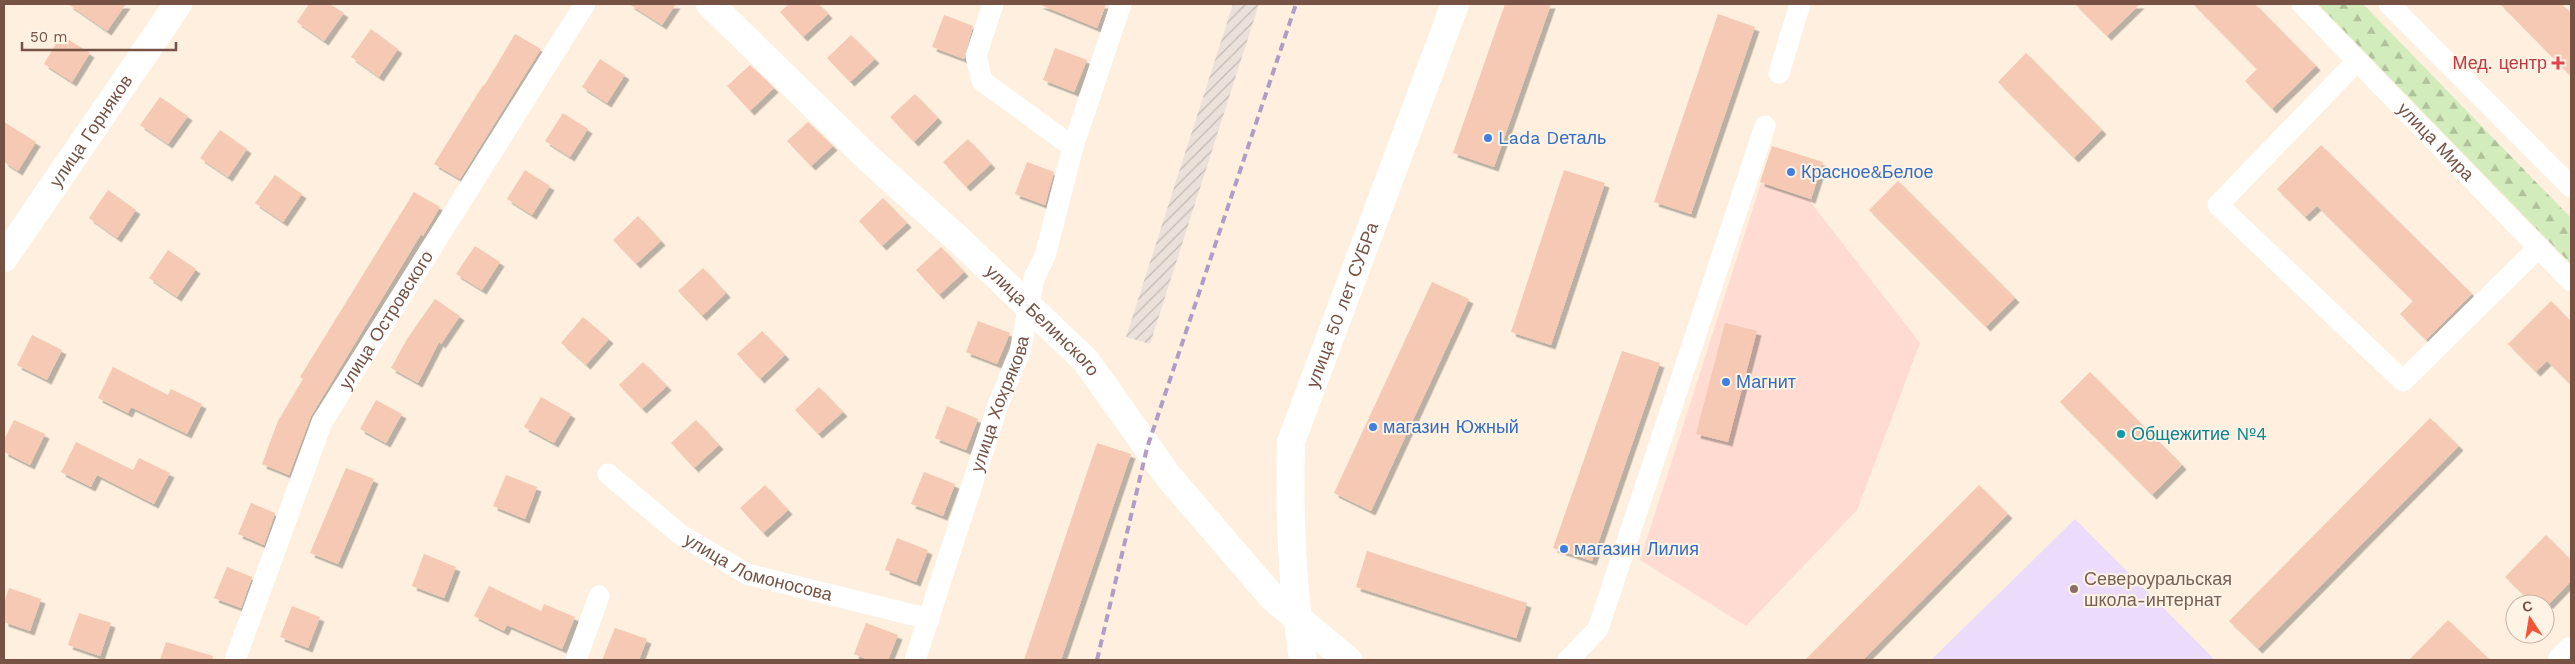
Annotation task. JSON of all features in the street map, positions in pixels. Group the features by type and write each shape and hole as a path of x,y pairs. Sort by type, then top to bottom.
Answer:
{"street":[{"name":"улица Горняков","path":"4,258 178,4"},
{"name":"улица Островского","path":"235,660 322,422 585,4"},
{"name":"улица Белинского","path":"710,4 869,160 1030,306 1086,361 1168,476 1273,598 1348,660"},
{"path":"993,4 976,56 982,81 1074,147"},
{"name":"улица Хохрякова","path":"914,660 999,402 1020,352 1034,278 1046,256 1074,147 1121,4"},
{"name":"улица 50 лет СУБРа","path":"1303,660 1297,617 1289,511 1291,442 1455,4"},
{"path":"1778,73 1800,4"},
{"name":"улица Мира","path":"2302,4 2571,281"},
{"path":"2388,4 2571,187"},
{"path":"2357,61 2218,205 2403,381 2538,248"},
{"path":"1568,660 1598,628 1765,126"},
{"name":"улица Ломоносова","path":"608,474 681,535 747,574 929,619"},
{"path":"576,660 599,596"},
{"path":"2562,660 2571,651"}],"shaded area":[{"path":"1233,4 1259,4 1150,344 1126,337"},
{"path":"1761,183 1808,199 1920,343 1857,510 1746,626 1640,560"},
{"name":"Североуральская школа-интернат","path":"2075,519 2215,660 1931,660"}],"green space":[{"path":"2318,4 2363,4 2571,218 2571,264"}],"building":[{"path":"68,4 126,4 107,31"},
{"path":"309,4 330,4 344,13 324,41 297,22"},
{"path":"629,4 676,4 662,25"},
{"path":"789,4 819,4 828,14 803,37 780,12"},
{"path":"1038,4 1106,4 1097,28"},
{"path":"1505,4 1551,4 1494,167 1453,153"},
{"path":"2075,4 2140,4 2107,36"},
{"path":"2193,4 2255,4 2316,66 2272,109 2245,81 2257,69"},
{"path":"2500,4 2562,4 2571,14 2571,76"},
{"path":"1718,14 1755,27 1691,214 1654,202"},
{"path":"944,15 973,26 964,59 932,47"},
{"path":"371,29 398,49 379,77 351,57"},
{"path":"515,34 541,49 460,179 434,164"},
{"path":"61,35 90,53 72,82 44,64"},
{"path":"851,35 875,59 850,82 827,58"},
{"path":"1055,48 1087,60 1074,92 1043,80"},
{"path":"2026,53 2102,130 2074,158 1998,82"},
{"path":"600,59 625,75 607,103 582,87"},
{"path":"750,65 774,88 750,111 727,86"},
{"path":"915,94 938,118 914,142 890,117"},
{"path":"160,97 188,116 168,144 140,125"},
{"path":"563,113 588,129 570,157 545,141"},
{"path":"4,122 36,142 18,171 4,162"},
{"path":"808,122 833,146 811,166 787,141"},
{"path":"220,130 247,149 228,177 200,158"},
{"path":"968,139 991,164 966,187 943,162"},
{"path":"2321,145 2472,294 2426,340 2400,314 2413,301 2317,206 2305,217 2277,189"},
{"name":"Красное&Белое","path":"1772,146 1823,162 1811,199 1760,182"},
{"path":"1027,162 1054,172 1045,205 1015,194"},
{"path":"525,170 550,186 532,215 507,199"},
{"path":"1564,170 1605,183 1551,345 1511,332"},
{"path":"275,175 302,194 283,222 255,203"},
{"path":"1898,181 2015,298 1986,327 1869,210"},
{"path":"108,190 136,210 117,238 89,218"},
{"path":"414,192 440,207 423,236 421,234 311,416 289,475 262,464 278,421 303,379 300,377"},
{"path":"883,198 907,223 882,246 859,221"},
{"path":"638,216 661,241 636,264 613,240"},
{"path":"475,246 500,262 482,290 456,274"},
{"path":"941,247 964,272 939,295 916,270"},
{"path":"168,250 196,269 177,297 149,278"},
{"path":"703,268 726,293 702,316 678,291"},
{"path":"1432,282 1469,299 1371,511 1334,493"},
{"path":"435,299 460,316 441,344 439,342 418,383 391,368 407,339"},
{"path":"2551,301 2571,322 2571,385 2547,361 2536,372 2508,344"},
{"path":"583,317 609,339 586,365 561,343"},
{"path":"978,321 1010,333 997,364 966,352"},
{"name":"Магнит","path":"1725,323 1757,331 1728,442 1696,434"},
{"path":"762,331 785,355 760,379 737,354"},
{"path":"32,335 62,350 47,380 17,365"},
{"path":"1622,351 1660,363 1592,561 1553,548"},
{"path":"643,362 667,386 642,409 619,385"},
{"path":"113,367 168,395 171,389 202,404 187,434 131,407 128,413 98,398"},
{"name":"Общежитие №4","path":"2090,372 2182,465 2152,495 2060,402"},
{"path":"819,387 843,412 818,434 795,410"},
{"path":"541,397 571,414 554,443 524,427"},
{"path":"376,400 402,414 386,443 360,429"},
{"path":"947,406 978,419 966,450 935,438"},
{"path":"2430,418 2459,446 2258,649 2229,621"},
{"path":"14,420 45,434 30,465 4,452 4,440"},
{"path":"696,420 719,445 694,468 671,443"},
{"path":"76,442 133,470 139,458 170,473 154,504 97,475 91,487 61,472"},
{"path":"1097,443 1131,454 1061,660 1024,660"},
{"path":"346,468 374,479 338,564 310,553"},
{"path":"924,472 955,484 943,516 911,504"},
{"path":"506,475 537,487 525,519 493,506"},
{"path":"765,485 788,510 763,533 740,508"},
{"path":"1979,485 2008,514 1863,660 1805,660"},
{"path":"251,503 275,513 264,545 238,534"},
{"path":"2546,535 2571,560 2571,581 2555,598 2555,594 2523,594 2505,577"},
{"path":"897,538 928,550 916,582 885,570"},
{"path":"1367,551 1527,603 1516,638 1356,587"},
{"path":"424,554 456,567 444,598 412,586"},
{"path":"227,567 252,577 241,608 214,598"},
{"path":"489,586 541,611 544,604 575,617 562,649 507,625 504,631 474,616"},
{"path":"9,588 41,599 30,631 4,622 4,603"},
{"path":"292,606 320,617 308,648 280,637"},
{"path":"79,613 111,623 100,656 68,645"},
{"path":"2448,620 2490,660 2409,660"},
{"path":"866,623 898,635 888,660 869,660 854,654"},
{"path":"615,628 647,639 639,660 602,660"},
{"path":"166,642 213,656 212,660 160,660"}],"railway":[{"path":"1097,660 1147,448 1296,4"}],"place":[{"name":"Мед. центр","path":"2558,63"},
{"name":"Lada Dеталь","path":"1488,138"},
{"name":"Красное&Белое","path":"1791,172"},
{"name":"Магнит","path":"1726,382"},
{"name":"магазин Южный","path":"1373,427"},
{"name":"Общежитие №4","path":"2121,434"},
{"name":"магазин Лилия","path":"1564,549"},
{"name":"Североуральская школа-интернат","path":"2074,589"}]}
